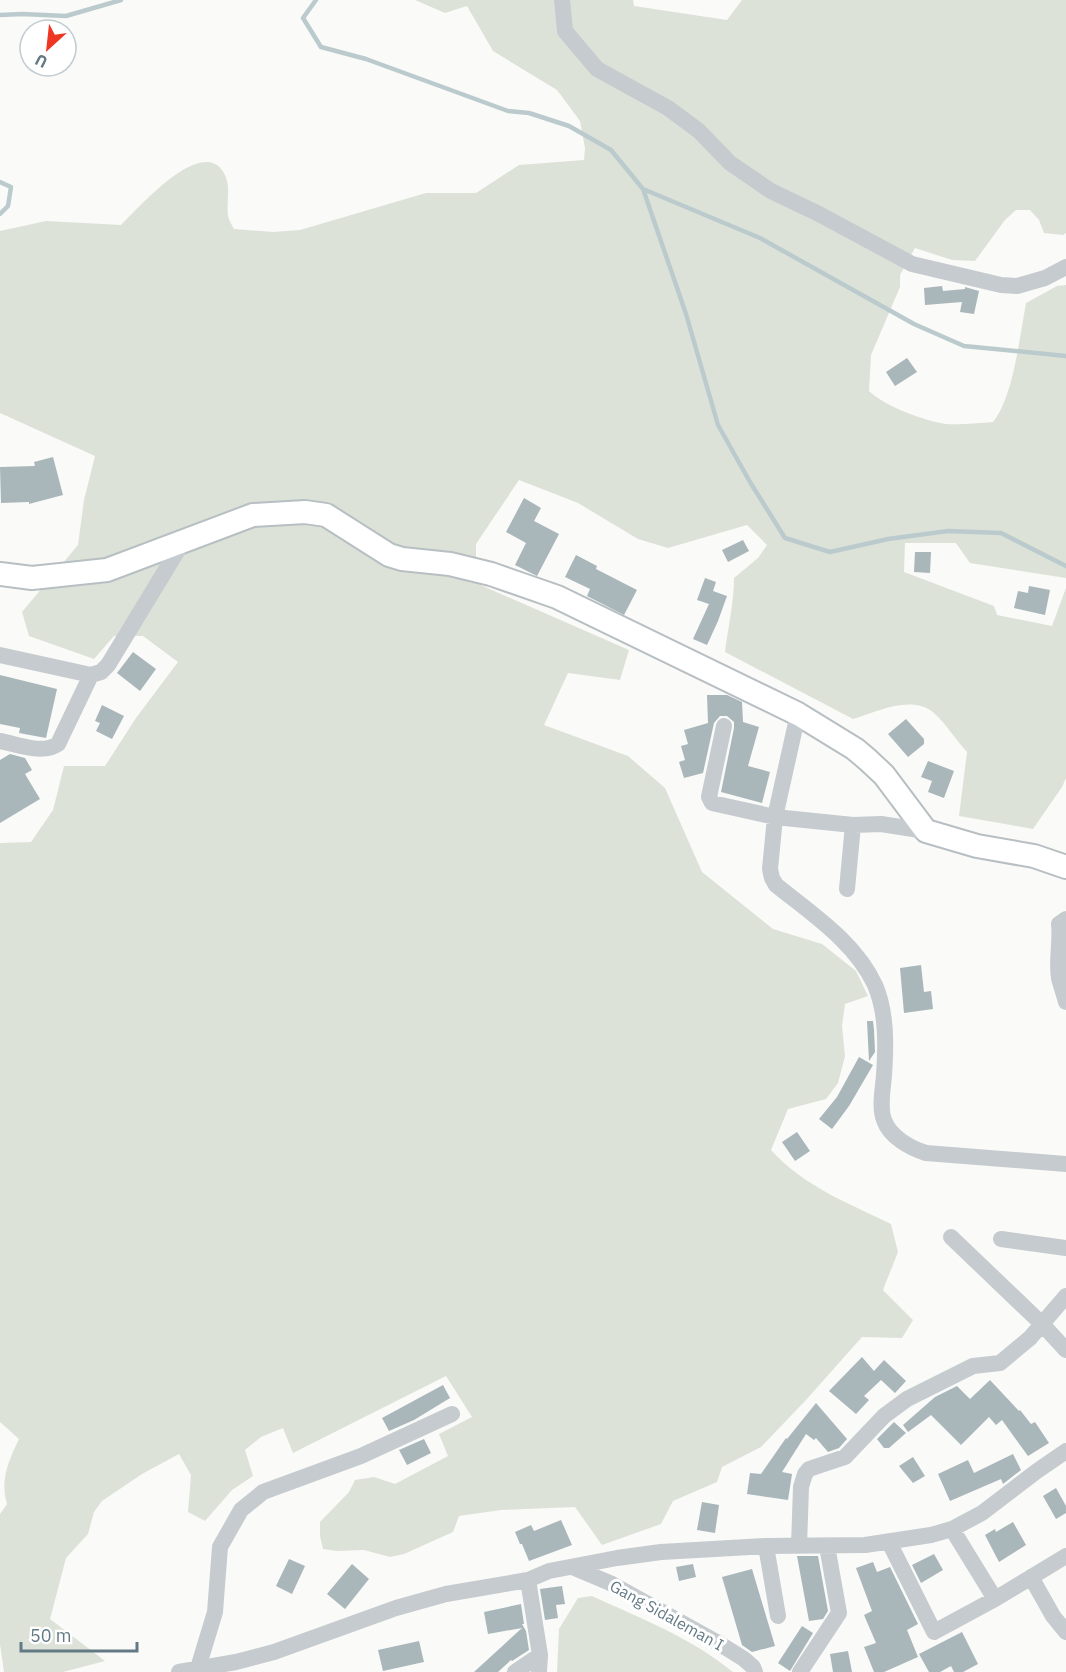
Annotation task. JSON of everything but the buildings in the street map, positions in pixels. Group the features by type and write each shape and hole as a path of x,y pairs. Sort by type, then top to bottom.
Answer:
{"street":[{"path":"562,0 565,32 597,69 668,108 699,131 730,163 771,191 912,264 1001,285 1017,285 1046,278 1066,267"},
{"path":"0,574 32,578 107,570 253,515 305,512 326,515 389,555 450,564 491,574 557,597 798,714 855,749 868,760 884,775 926,831"},
{"path":"0,655 91,675 101,672 108,665 184,540"},
{"path":"0,741 44,749 58,744 91,675"},
{"path":"798,714 775,817 770,869 776,885 848,945 869,974 875,987 883,1015 885,1055 882,1102 883,1119 887,1127 894,1136 926,1153 1066,1164"},
{"path":"724,726 709,796 712,803 775,817 853,825 881,824 926,831 977,846 1034,856 1066,867"},
{"path":"847,890 853,825"},
{"path":"1065,993 1059,978 1061,940 1059,924 1066,919"},
{"path":"951,1237 1043,1324 1066,1350"},
{"path":"1001,1239 1066,1248"},
{"path":"799,1545 802,1479 810,1469 845,1457 884,1416 907,1399 973,1366 1000,1362 1017,1350 1043,1324 1066,1296"},
{"path":"198,1668 215,1612 220,1547 241,1510 263,1492 361,1456 452,1414"},
{"path":"179,1672 198,1668 229,1668 396,1608 446,1594 528,1580 549,1571 662,1552 766,1545 827,1546 889,1542 931,1535 952,1529 982,1513 1066,1451"},
{"path":"952,1529 995,1599"},
{"path":"889,1542 928,1635 995,1599 1066,1556"},
{"path":"766,1545 778,1616"},
{"path":"800,1672 839,1613 827,1546"},
{"name":"Gang Sidaleman I","path":"572,1567 610,1583 720,1644 744,1659 755,1672"},
{"path":"1031,1576 1053,1616 1066,1632"},
{"path":"515,1672 539,1664 528,1580"}],"shaded area":[{"path":"415,0 633,0 634,6 727,20 742,0 1066,0 1066,233 1063,235 1044,233 1039,220 1030,210 1016,210 1005,220 975,261 952,260 915,248 900,275 900,287 871,355 869,391 894,407 937,422 958,424 993,422 1006,398 1011,382 1026,303 1057,286 1066,285 1066,578 970,563 956,543 905,543 904,572 994,606 997,615 1052,626 1066,588 1066,778 1033,829 959,816 967,752 934,713 915,705 905,705 894,706 853,719 725,652 734,578 758,558 767,545 747,525 668,548 638,539 578,503 519,480 476,544 476,583 629,650 620,680 568,673 544,725 628,756 665,788 702,872 773,929 822,944 856,971 868,996 845,1004 842,1026 845,1056 838,1083 826,1099 788,1109 771,1150 812,1184 891,1224 898,1252 883,1290 913,1320 902,1338 862,1337 761,1447 722,1467 717,1482 673,1501 661,1524 602,1545 575,1507 501,1510 459,1516 453,1532 404,1554 390,1557 364,1550 323,1549 320,1522 349,1492 355,1480 374,1477 395,1484 448,1456 439,1434 472,1417 446,1376 293,1453 283,1428 261,1437 245,1450 253,1476 232,1490 205,1521 188,1512 191,1475 179,1454 142,1474 102,1501 94,1512 88,1534 66,1558 50,1619 105,1661 63,1672 4,1672 0,1644 0,1514 7,1504 4,1487 6,1471 19,1439 0,1422 0,843 31,842 53,810 64,766 105,766 136,718 178,662 143,636 114,636 94,659 29,636 22,612 78,545 84,500 95,456 0,413 0,231 46,221 121,225 172,178 202,162 215,164 225,175 228,185 228,216 234,229 273,232 300,230 426,193 476,193 519,165 584,160 585,148 580,121 557,90 493,51 467,6 445,13"},
{"path":"592,1596 683,1639 733,1672 557,1672 559,1629 578,1598"}],"waterway":[{"path":"0,15 66,16 121,0"},
{"path":"316,0 303,18 321,47 366,59 508,111 529,113 569,126 611,150 643,189 760,238 914,324 964,346 1066,356"},
{"path":"0,182 11,187 8,206 0,214"},
{"path":"643,189 686,314 718,425 785,538 830,552 888,539 948,531 1001,533 1066,566"}]}
